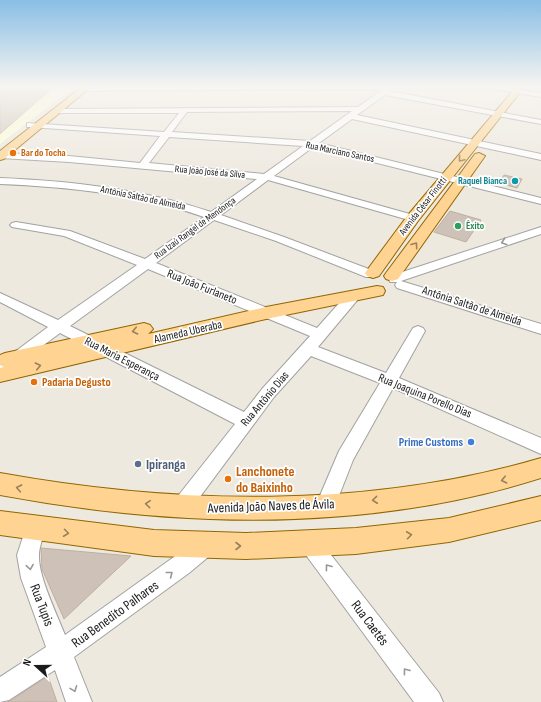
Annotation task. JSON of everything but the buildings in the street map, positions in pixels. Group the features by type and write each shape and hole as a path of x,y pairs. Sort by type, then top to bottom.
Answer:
{"main road":[{"path":"1,154 42,119"},
{"path":"34,125 44,119"},
{"name":"Avenida César Finotti","path":"396,282 461,181 496,119"},
{"name":"Avenida César Finotti","path":"368,283 413,218 446,177 510,119"},
{"name":"Alameda Uberaba","path":"8,360 247,305 368,283 388,291 396,282"},
{"name":"Alameda Uberaba","path":"0,374 106,352 266,313 368,283"},
{"name":"Avenida João Naves de Ávila","path":"0,484 36,491 181,507 260,508 326,505 403,498 463,489 509,479 541,468"},
{"path":"0,523 35,529 154,543 206,546 310,544 356,541 449,530 541,508"}],"street":[{"path":"142,166 177,119"},
{"name":"Rua Izaú Rangel de Mendonça","path":"0,374 8,360 60,326 345,119"},
{"path":"362,119 541,157"},
{"path":"522,119 541,122"},
{"name":"Rua Marciano Santos","path":"34,125 311,144 541,201"},
{"name":"Rua João José da Silva","path":"1,154 267,177 413,218"},
{"name":"Antônia Saltão de Almeida","path":"0,181 47,183 98,188 155,200 213,215 343,262 368,283"},
{"name":"Rua João Furlaneto","path":"16,225 72,234 319,334"},
{"name":"Alameda Uberaba","path":"396,282 541,230"},
{"name":"Alameda Uberaba","path":"396,282 541,240"},
{"name":"Antônia Saltão de Almeida","path":"396,282 541,329"},
{"name":"Rua Antônio Dias","path":"181,507 245,421 308,349 319,334 368,283"},
{"name":"Rua Maria Esperança","path":"0,297 60,326 106,352 245,421"},
{"path":"326,505 332,484 345,457 390,382 418,331"},
{"name":"Rua Joaquina Porello Dias","path":"308,349 429,396 541,446"},
{"name":"Rua Tupis","path":"35,529 28,555 29,566 36,590 79,702"},
{"name":"Rua Caetés","path":"310,544 430,702"},
{"name":"Rua Benedito Palhares","path":"0,691 60,653 138,599 206,546"}],"shaded area":[{"path":"0,119 33,119 0,144"}],"place":[{"name":"Bar do Tocha","path":"13,153"},
{"name":"Raquel Bianca","path":"515,181"},
{"name":"Êxito","path":"458,226"},
{"name":"Padaria Degusto","path":"34,382"},
{"name":"Prime Customs","path":"471,442"},
{"name":"Ipiranga","path":"138,464"},
{"name":"Lanchonete do Baixinho","path":"228,479"}]}
